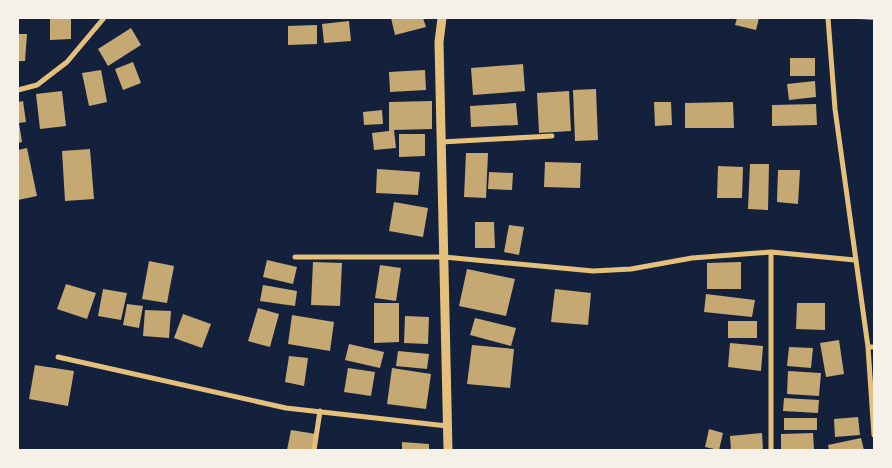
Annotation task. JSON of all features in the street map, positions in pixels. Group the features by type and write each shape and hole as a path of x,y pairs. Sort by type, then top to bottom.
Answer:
{"street":[{"path":"18,90 37,85 67,62 104,18"},
{"path":"442,18 439,42 448,450"},
{"path":"828,18 835,109 855,260 871,347 874,435"},
{"path":"441,142 552,136"},
{"path":"295,257 444,257 593,270 632,270 692,258 771,252 855,260"},
{"path":"771,252 771,450"},
{"path":"58,357 286,408 447,426"},
{"path":"314,450 320,411"}],"building":[{"path":"50,18 71,18 71,39 50,40"},
{"path":"391,18 423,18 426,27 395,35"},
{"path":"737,18 759,18 756,30 735,25"},
{"path":"874,18 874,20 858,19"},
{"path":"349,21 351,41 324,43 322,24"},
{"path":"317,25 317,44 288,45 288,26"},
{"path":"131,28 141,45 108,66 98,49"},
{"path":"18,34 27,34 25,61 18,61"},
{"path":"790,58 815,58 815,76 790,76"},
{"path":"133,62 141,83 123,90 115,69"},
{"path":"523,64 525,91 473,95 471,68"},
{"path":"101,70 107,102 89,106 82,73"},
{"path":"425,70 426,90 390,92 389,72"},
{"path":"815,81 816,97 789,100 787,84"},
{"path":"596,89 598,140 575,141 573,90"},
{"path":"62,91 66,126 40,129 36,94"},
{"path":"569,91 571,131 539,133 537,93"},
{"path":"23,101 26,122 19,123 22,142 18,143 18,102"},
{"path":"432,101 432,129 394,130 396,148 374,150 372,133 389,131 389,102"},
{"path":"654,102 671,102 672,125 655,126"},
{"path":"733,102 734,128 685,128 685,103"},
{"path":"516,103 518,125 471,127 470,106"},
{"path":"816,104 817,125 772,126 772,105"},
{"path":"382,110 383,124 364,125 363,112"},
{"path":"399,134 425,134 425,156 399,157"},
{"path":"27,148 37,196 18,200 18,150"},
{"path":"90,149 94,199 65,201 62,151"},
{"path":"466,153 488,153 486,198 464,197"},
{"path":"545,162 581,163 580,188 544,187"},
{"path":"750,164 769,164 768,210 748,209"},
{"path":"718,166 743,167 742,198 717,198"},
{"path":"377,169 420,172 418,195 376,193"},
{"path":"778,170 800,170 798,204 777,202"},
{"path":"489,172 513,173 512,190 488,189"},
{"path":"394,202 428,208 423,237 389,231"},
{"path":"475,222 494,222 495,248 475,248"},
{"path":"509,225 524,227 519,255 504,252"},
{"path":"267,260 297,267 293,284 263,277"},
{"path":"149,261 174,266 167,303 142,299"},
{"path":"313,262 342,263 340,306 311,305"},
{"path":"741,262 741,289 707,289 707,263"},
{"path":"380,265 401,268 396,301 375,298"},
{"path":"467,269 515,279 506,316 459,306"},
{"path":"66,284 96,293 87,319 57,309"},
{"path":"263,285 297,291 295,306 260,301"},
{"path":"103,289 127,293 121,320 98,316"},
{"path":"555,289 591,293 588,325 551,322"},
{"path":"706,294 755,300 752,317 704,312"},
{"path":"374,303 399,303 399,342 374,343"},
{"path":"797,303 825,303 825,330 796,329"},
{"path":"127,304 143,306 139,328 123,325"},
{"path":"258,308 279,314 270,347 248,341"},
{"path":"145,310 171,311 169,338 143,336"},
{"path":"183,314 211,324 202,348 174,338"},
{"path":"292,315 334,322 330,351 288,344"},
{"path":"405,316 429,317 428,344 404,343"},
{"path":"475,318 516,328 511,346 470,335"},
{"path":"728,321 757,321 757,338 728,338"},
{"path":"839,340 844,374 826,377 820,343"},
{"path":"730,343 763,346 761,371 728,367"},
{"path":"349,344 384,352 380,368 345,360"},
{"path":"472,345 514,349 510,388 467,384"},
{"path":"789,347 813,348 811,368 787,366"},
{"path":"398,351 429,354 427,369 396,366"},
{"path":"289,356 308,358 304,386 285,382"},
{"path":"35,365 74,371 68,406 29,399"},
{"path":"348,368 375,372 371,396 344,392"},
{"path":"392,368 431,374 426,409 387,404"},
{"path":"788,371 821,373 819,396 787,394"},
{"path":"784,398 819,400 818,413 783,411"},
{"path":"858,417 860,435 835,437 834,419"},
{"path":"784,418 817,418 817,430 784,430"},
{"path":"709,429 723,433 719,450 705,447"},
{"path":"291,430 316,434 313,450 287,450"},
{"path":"762,433 763,450 731,450 730,436"},
{"path":"813,433 814,450 781,450 781,434"},
{"path":"861,438 864,450 829,450 828,445"},
{"path":"402,442 429,444 429,450 402,450"}]}
